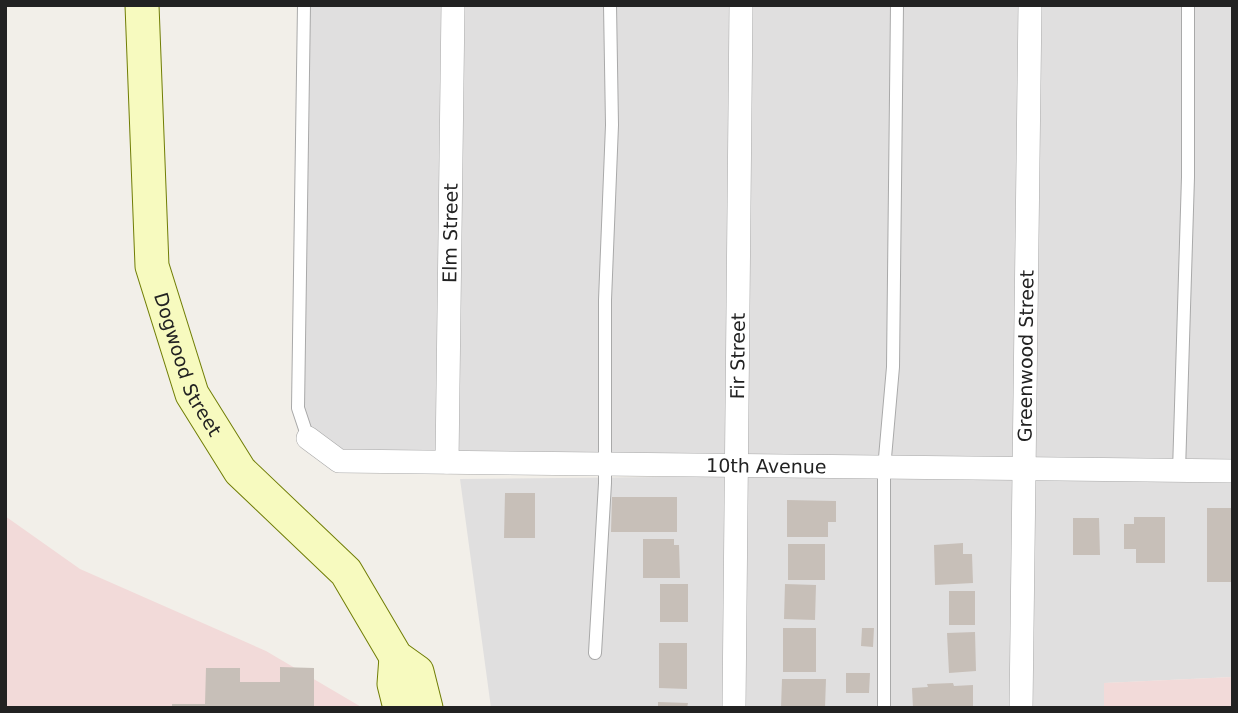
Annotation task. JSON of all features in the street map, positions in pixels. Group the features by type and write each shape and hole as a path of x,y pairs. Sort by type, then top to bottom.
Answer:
{"main road":[{"name":"Dogwood Street","path":"142,5 152,266 192,394 240,471 346,572 396,657 417,671 426,708"},
{"path":"396,657 394,684 400,708"}],"street":[{"name":"Elm Street","path":"447,462 453,5"},
{"name":"Fir Street","path":"734,708 741,5"},
{"name":"Greenwood Street","path":"1021,708 1030,5"},
{"name":"10th Avenue","path":"307,438 340,461 1024,471 1233,471"}],"lane":[{"path":"304,5 298,408 307,438"},
{"path":"595,653 604,464 605,300 611,152 610,5"},
{"path":"884,708 884,468 893,367 897,5"},
{"path":"1179,471 1188,177 1188,5"}],"shaded area":[{"path":"306,5 1233,5 1233,677 1105,683 1104,708 491,708 460,479 1151,472 339,457 311,435 302,407"},
{"path":"5,516 80,569 266,651 363,708 5,708"},
{"path":"1233,677 1233,708 1104,708 1104,683"}],"building":[{"path":"505,493 535,493 535,538 504,538"},
{"path":"612,497 677,497 677,532 611,532"},
{"path":"787,500 836,501 836,522 828,522 828,537 787,537"},
{"path":"1207,508 1233,508 1233,582 1207,582"},
{"path":"1134,517 1165,517 1165,563 1136,563 1136,549 1124,549 1124,524 1134,524"},
{"path":"1073,518 1099,518 1100,555 1073,555"},
{"path":"643,539 674,539 674,545 679,545 680,578 643,578"},
{"path":"963,543 963,554 972,554 973,583 935,585 934,545"},
{"path":"788,544 825,544 825,580 788,580"},
{"path":"660,584 688,584 688,622 660,622"},
{"path":"785,584 816,585 815,620 784,619"},
{"path":"949,591 975,591 975,625 949,625"},
{"path":"783,628 816,628 816,672 783,672"},
{"path":"862,628 874,628 873,647 861,646"},
{"path":"975,632 976,671 949,673 947,633"},
{"path":"659,643 687,643 687,689 659,688"},
{"path":"280,667 314,668 314,708 172,708 172,704 205,704 206,668 240,668 240,682 280,682"},
{"path":"846,673 870,673 869,693 846,693"},
{"path":"782,679 826,679 825,708 781,708"},
{"path":"953,683 954,686 973,685 973,708 913,708 912,688 928,687 927,684"},
{"path":"658,702 688,703 687,708 658,708"}]}
